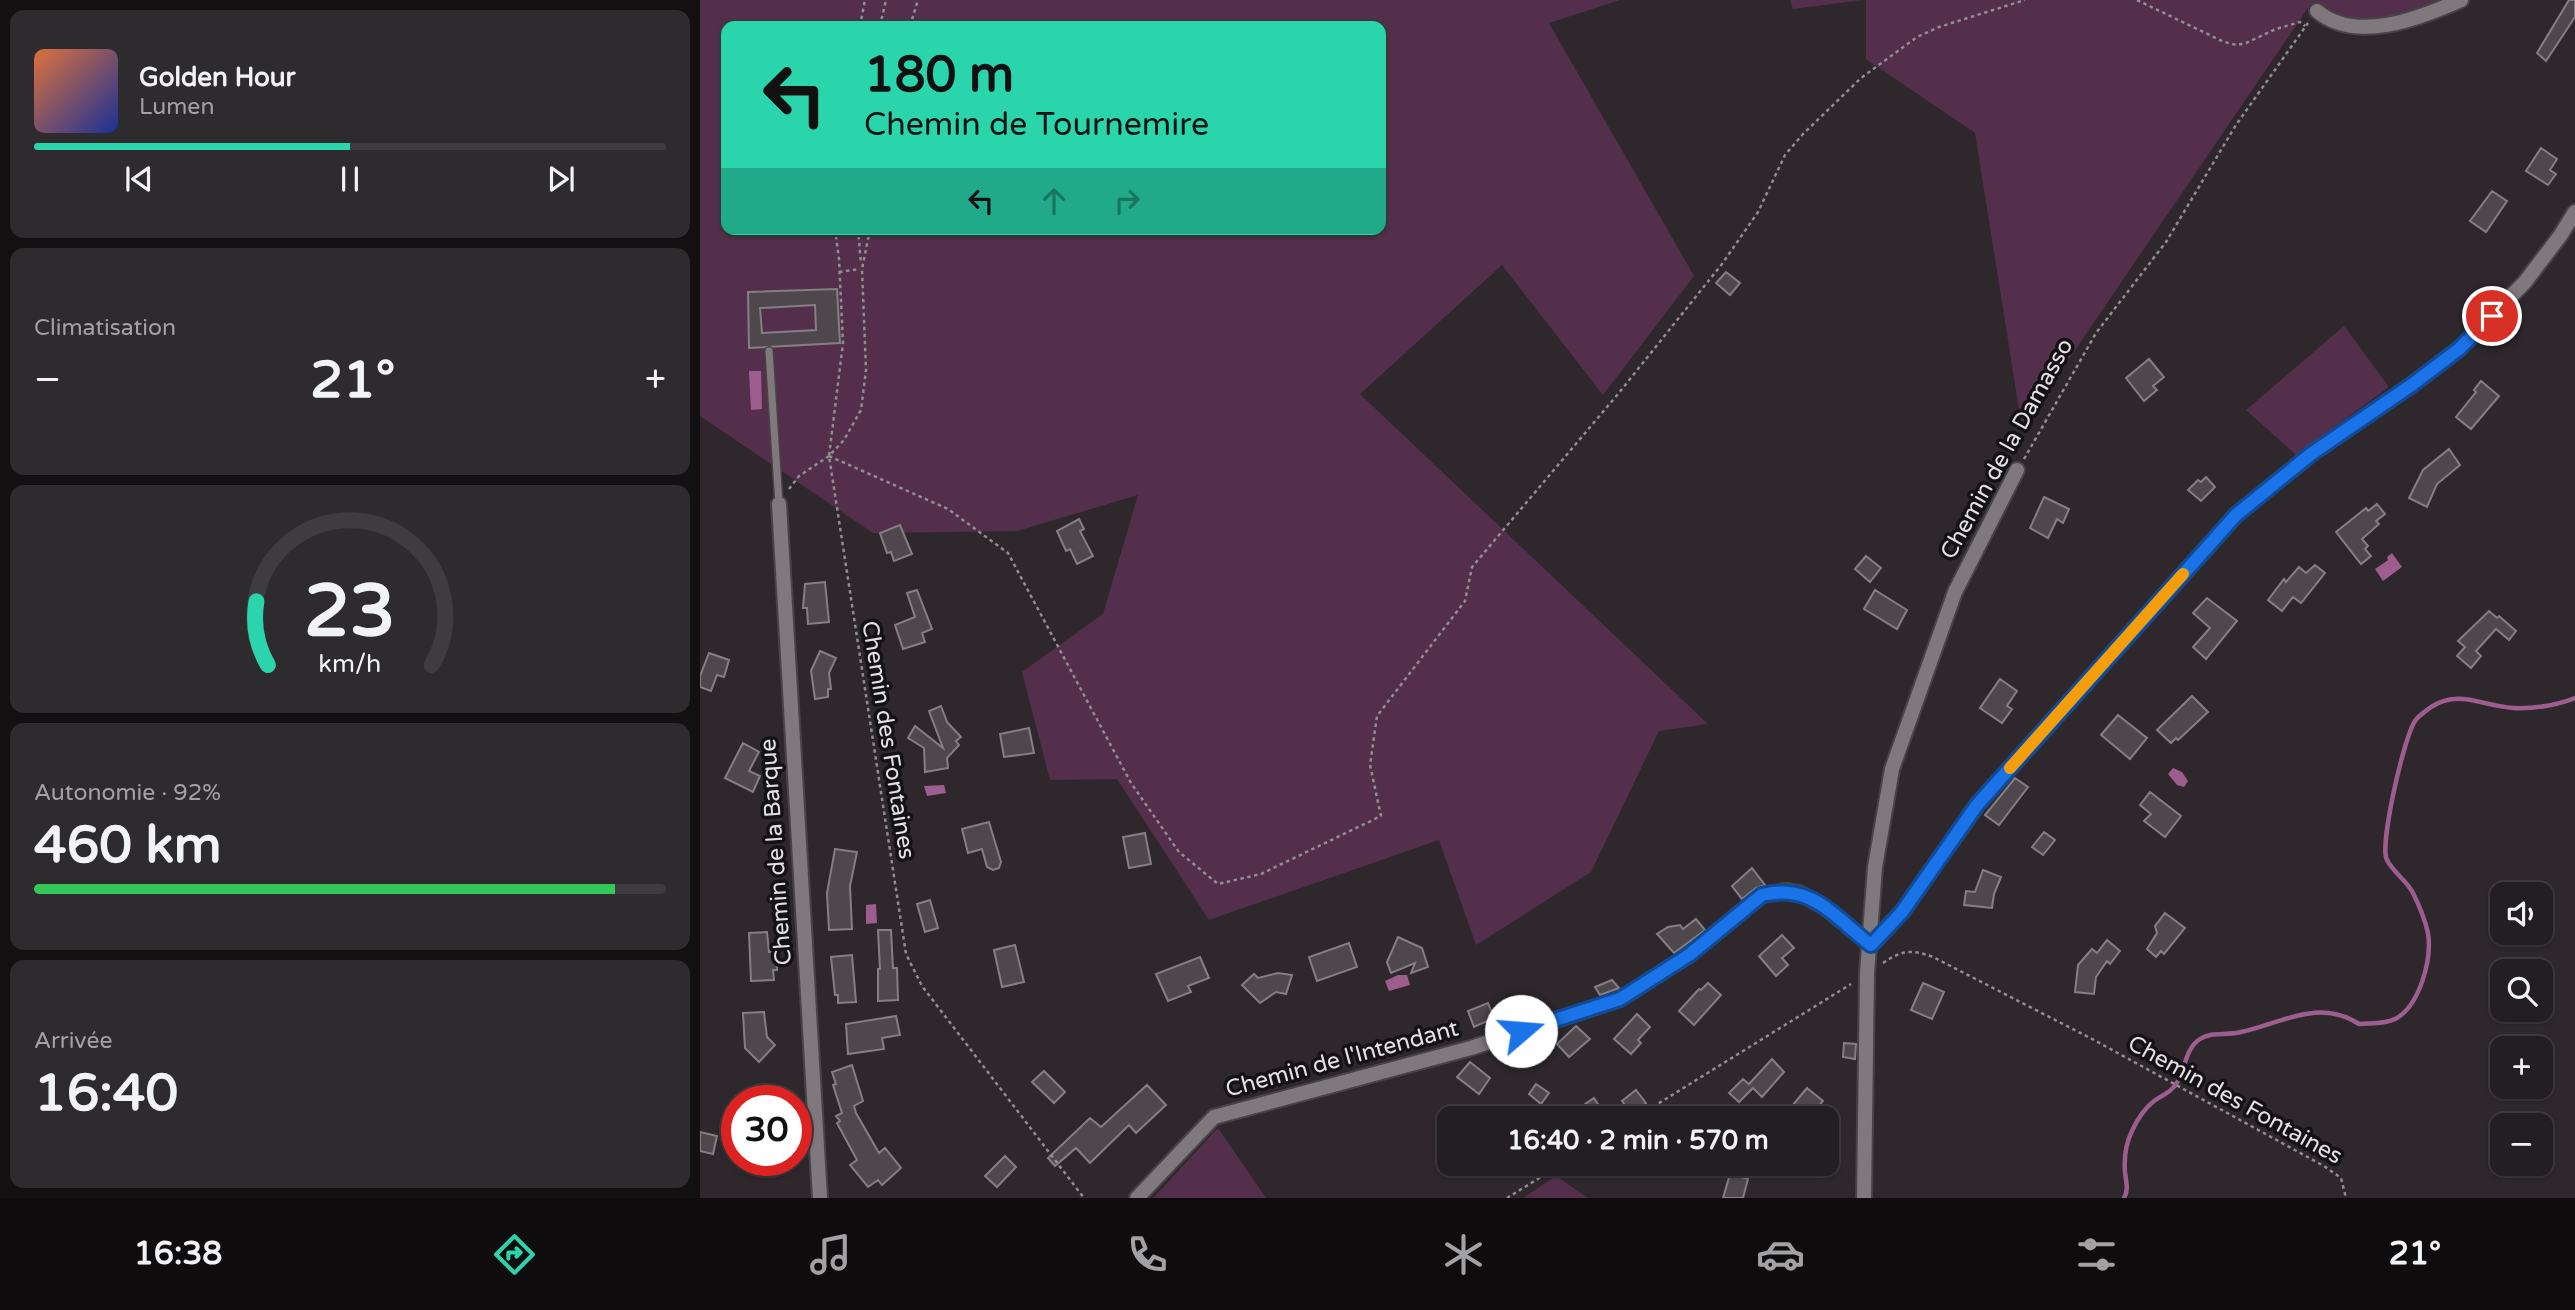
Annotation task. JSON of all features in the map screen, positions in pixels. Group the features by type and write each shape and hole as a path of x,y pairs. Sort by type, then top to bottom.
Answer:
{"street":[{"path":"2317,11 2327,20 2338,24 2361,26 2420,17 2461,0"},
{"path":"1871,945 1902,912 1977,805 2236,515 2311,454 2459,349 2525,282 2575,212"},
{"name":"Chemin de la Damasso","path":"1864,1198 1867,974 1875,867 1892,769 1955,592 2017,470"},
{"name":"Chemin de la Barque","path":"779,504 820,1198"},
{"name":"Chemin de l'Intendant","path":"1137,1198 1214,1117 1471,1048 1620,999 1689,955 1762,895 1775,892 1799,893 1826,908 1871,945"}],"lane":[{"path":"769,351 779,504"}],"path":[{"path":"861,21 865,0"},
{"path":"881,21 886,0"},
{"path":"912,21 918,0"},
{"path":"829,456 948,509 1008,553 1131,783 1179,852 1218,884 1261,874 1381,816 1370,765 1377,716 1465,601 1472,567 1618,394 1721,264 1749,226 1786,155 1803,134 1861,78 1917,37 1939,27 2025,0"},
{"name":"Chemin de la Damasso","path":"2017,470 2096,333 2166,242 2236,125 2305,26 2300,22 2237,45 2224,42 2137,0"},
{"name":"Chemin des Fontaines","path":"836,235 843,343 829,456 906,954 922,986 1084,1198"},
{"path":"779,504 799,476 829,456 844,440 861,410 866,370 859,235"},
{"path":"862,269 869,235"},
{"path":"839,272 862,269"},
{"name":"Chemin des Fontaines","path":"2094,1040 2236,1116 2342,1178 2346,1198"},
{"path":"1507,1198 1543,1176"}],"shaded area":[{"path":"700,0 1620,0 1549,23 1694,276 1603,395 1502,265 1360,394 1708,724 1659,731 1591,872 1476,945 1439,840 1209,920 1117,779 1050,780 1022,672 1103,614 1138,495 1017,531 873,533 700,416"},
{"path":"1790,0 1863,0 1793,9"},
{"path":"1866,0 2440,0 2393,18 2339,18 2310,5 2022,428 1975,133 1866,59"},
{"path":"2344,326 2389,387 2296,455 2246,410"},
{"path":"749,371 761,371 762,409 751,410"},
{"path":"2392,553 2402,567 2383,581 2375,569 2388,560 2387,557"},
{"path":"2173,768 2182,772 2188,781 2184,787 2177,785 2168,774"},
{"path":"944,785 946,793 927,796 924,786"},
{"path":"876,904 877,923 866,924 866,905"},
{"path":"1398,975 1407,975 1410,985 1389,991 1385,981"},
{"path":"1218,1128 1266,1198 1153,1198"},
{"path":"1556,1176 1588,1198 1523,1198"}],"building":[{"path":"2569,0 2575,0 2575,17 2546,61 2537,53"},
{"path":"2541,148 2557,159 2550,170 2556,174 2548,185 2526,171"},
{"path":"2492,191 2507,201 2486,232 2470,221"},
{"path":"1726,272 1740,283 1730,295 1716,283"},
{"path":"837,289 840,343 749,348 748,292","holes":["815,305 816,330 762,333 760,308"]},
{"path":"2149,359 2164,377 2153,386 2157,390 2144,401 2126,378"},
{"path":"2481,381 2499,396 2471,429 2456,417 2476,392 2474,390"},
{"path":"2449,449 2460,465 2437,484 2427,507 2409,498 2423,470"},
{"path":"2206,477 2215,487 2201,501 2188,490 2198,480 2201,482"},
{"path":"2044,497 2069,509 2063,523 2057,519 2048,538 2030,528"},
{"path":"2377,504 2385,514 2376,521 2379,524 2362,539 2371,556 2361,564 2336,532 2366,508 2368,511"},
{"path":"1079,519 1084,529 1080,531 1093,556 1077,564 1070,549 1066,551 1057,531"},
{"path":"900,525 912,554 894,561 891,552 887,553 880,533"},
{"path":"1866,556 1881,568 1870,582 1855,569"},
{"path":"2315,565 2325,573 2301,603 2293,597 2282,611 2268,600 2284,579 2286,582 2299,567 2306,573"},
{"path":"825,582 829,622 808,624 807,608 803,608 805,584"},
{"path":"917,590 932,629 922,633 925,642 903,649 895,625 915,617 907,593"},
{"path":"1875,590 1907,610 1897,629 1864,609"},
{"path":"2207,598 2237,621 2206,659 2193,647 2210,628 2193,613"},
{"path":"2489,611 2516,631 2509,640 2496,629 2476,651 2481,656 2471,668 2457,656 2465,647 2458,641"},
{"path":"820,651 836,658 829,673 831,689 828,689 828,697 815,699 811,671"},
{"path":"709,653 729,660 724,677 717,675 711,691 700,687 700,676"},
{"path":"2000,679 2017,691 2007,706 2012,709 2002,723 1980,708"},
{"path":"2192,696 2208,712 2178,740 2176,738 2171,743 2157,730"},
{"path":"941,706 947,722 961,737 956,741 959,745 947,758 948,768 925,772 924,748 908,738 915,726 943,748 929,711"},
{"path":"2118,715 2147,738 2130,759 2101,735"},
{"path":"1029,728 1034,753 1004,757 1000,734"},
{"path":"743,743 759,752 749,771 760,776 753,792 725,778"},
{"path":"2015,778 2028,787 1999,825 1985,815"},
{"path":"2150,792 2181,816 2165,837 2144,821 2151,814 2140,805"},
{"path":"989,822 1001,862 999,868 993,870 987,867 982,849 968,853 962,829"},
{"path":"2044,832 2055,840 2043,855 2032,847"},
{"path":"1145,833 1151,864 1129,868 1123,837"},
{"path":"835,849 857,852 850,886 852,929 829,930 827,893"},
{"path":"1752,868 1765,885 1756,888 1742,899 1732,886"},
{"path":"1983,870 2001,877 1992,908 1964,905 1966,891 1975,892"},
{"path":"930,900 938,928 925,932 917,904"},
{"path":"2165,913 2185,928 2164,954 2161,951 2156,957 2147,949 2157,933 2155,926"},
{"path":"1696,919 1705,930 1674,953 1657,934 1668,927 1680,925 1683,929"},
{"path":"878,930 891,930 893,968 897,968 898,1000 878,1001"},
{"path":"767,932 769,952 776,952 777,970 773,970 774,980 751,981 749,933"},
{"path":"1782,935 1794,948 1782,958 1788,965 1776,976 1759,956"},
{"path":"1398,937 1422,948 1428,967 1411,973 1415,963 1391,973 1387,962"},
{"path":"2107,940 2120,951 2110,964 2107,961 2096,977 2094,994 2075,992 2078,965 2092,949 2097,953"},
{"path":"1349,943 1357,967 1317,981 1309,957"},
{"path":"1015,945 1024,982 1002,987 994,950"},
{"path":"852,955 856,1002 838,1003 831,957"},
{"path":"1200,957 1209,978 1188,986 1191,992 1168,1001 1156,974"},
{"path":"1278,973 1292,975 1286,994 1276,992 1260,1003 1242,985 1254,974 1258,978"},
{"path":"1612,980 1619,988 1600,995 1595,987"},
{"path":"1708,983 1721,995 1694,1025 1679,1011"},
{"path":"1923,983 1944,992 1932,1019 1911,1010"},
{"path":"1488,1003 1494,1018 1474,1027 1468,1011"},
{"path":"764,1012 767,1037 775,1045 759,1062 745,1048 743,1013"},
{"path":"1637,1014 1650,1027 1638,1040 1641,1043 1631,1054 1614,1039"},
{"path":"896,1016 900,1035 882,1038 884,1049 848,1054 846,1024"},
{"path":"1576,1026 1590,1039 1569,1057 1557,1044"},
{"path":"1844,1043 1856,1044 1855,1059 1843,1057"},
{"path":"1772,1059 1784,1072 1762,1097 1753,1088 1739,1102 1729,1093 1743,1079 1749,1084"},
{"path":"1470,1062 1490,1078 1479,1094 1457,1077"},
{"path":"852,1065 863,1101 854,1106 856,1113 879,1153 885,1148 901,1168 882,1185 878,1180 868,1187 850,1165 857,1160 837,1123 840,1121 836,1116 842,1113 833,1085 836,1084 832,1072"},
{"path":"1044,1071 1065,1092 1054,1103 1032,1082"},
{"path":"1536,1084 1549,1093 1541,1104 1529,1094"},
{"path":"1147,1085 1166,1105 1136,1133 1129,1125 1090,1163 1076,1148 1055,1166 1048,1158 1090,1118 1101,1127"},
{"path":"1807,1088 1823,1101 1819,1106 1792,1106"},
{"path":"1636,1090 1646,1103 1642,1106 1626,1106 1622,1101"},
{"path":"1594,1098 1599,1106 1582,1106"},
{"path":"700,1132 717,1136 713,1154 700,1151"},
{"path":"1005,1156 1016,1167 997,1187 985,1176"},
{"path":"1729,1176 1748,1179 1743,1198 1723,1198"}],"waterway":[{"path":"2124,1198 2127,1188 2125,1156 2132,1131 2147,1107 2176,1085 2189,1053 2200,1039 2210,1035 2241,1032 2315,1013 2329,1013 2359,1024 2383,1023 2404,1013 2411,1004 2426,968 2428,933 2413,893 2387,860 2385,851 2389,814 2399,768 2416,719 2431,707 2451,699 2521,708 2552,705 2575,698"}],"slow traffic":[{"path":"2010,768 2183,574"}],"route":[{"path":"1521,1031 1620,999 1689,955 1762,895 1786,891 1799,893 1826,908 1871,945 1902,912 1977,805 2236,515 2311,454 2459,349 2492,316"}]}
